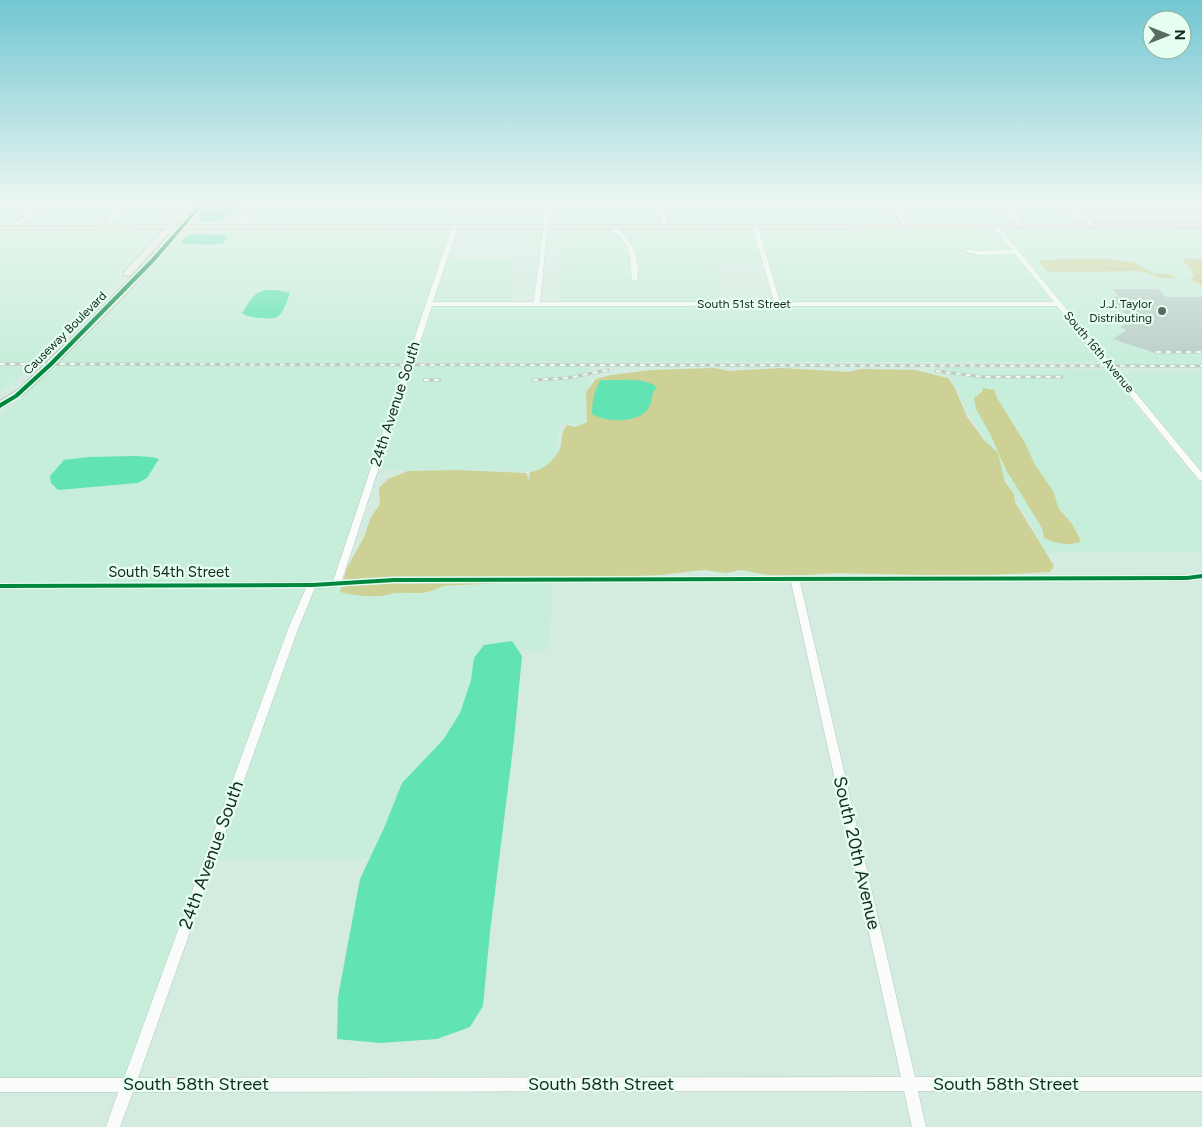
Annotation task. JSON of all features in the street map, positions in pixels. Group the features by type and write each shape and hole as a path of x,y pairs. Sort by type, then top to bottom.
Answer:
{"main road":[{"name":"Causeway Boulevard","path":"2,404 8,394 47,358 145,257"},
{"name":"Causeway Boulevard","path":"2,404 16,396 155,257"},
{"path":"93,321 95,315 116,293 112,291"}],"street":[{"name":"24th Avenue South","path":"337,583 445,257"},
{"path":"537,302 542,257"},
{"path":"633,257 635,280"},
{"path":"763,257 778,304"},
{"name":"South 16th Avenue","path":"1020,257 1202,478"},
{"name":"South 51st Street","path":"429,304 1059,304"},
{"name":"South 54th Street","path":"0,586 312,585 394,580 1187,578 1202,576"},
{"name":"South 20th Avenue","path":"795,579 919,1127"},
{"name":"24th Avenue South","path":"113,1127 293,629 312,585"},
{"name":"South 58th Street","path":"0,1085 1202,1084"}],"shaded area":[{"path":"0,257 136,257 120,277 37,363 0,361"},
{"path":"160,257 442,257 429,305 405,363 59,363"},
{"path":"564,257 760,257 763,265 717,265 724,305 1059,304 1105,362 410,362 430,306 559,305"},
{"path":"766,257 1019,257 1057,303 781,304"},
{"path":"1023,257 1202,257 1202,365 1115,367"},
{"path":"1107,259 1133,262 1152,273 1171,275 1176,278 1161,278 1140,271 1055,272 1047,271 1039,261"},
{"path":"1202,259 1202,286 1190,279 1194,277 1193,272 1182,260"},
{"path":"445,260 514,260 508,304 431,304"},
{"path":"266,290 290,293 277,317 254,317 242,313 258,293"},
{"path":"410,364 589,364 590,424 559,424 555,471 377,470"},
{"path":"405,365 396,399 336,579 314,583 0,584 0,418 56,366 271,367"},
{"path":"0,366 29,367 0,393"},
{"path":"714,368 729,371 782,368 849,372 860,369 915,370 948,378 955,388 967,417 984,440 998,453 1005,482 1014,494 1015,502 1054,566 1050,572 968,576 834,573 768,575 741,570 726,573 704,570 660,575 443,586 421,593 395,593 381,596 364,596 340,592 347,568 364,537 371,517 380,504 379,488 388,479 408,471 456,470 526,473 529,480 530,472 544,467 555,456 560,448 562,434 567,425 575,427 587,422 586,392 596,379 611,375 651,370"},
{"path":"945,368 1107,370 1202,488 1202,552 1045,551"},
{"path":"1119,373 1202,373 1202,474"},
{"path":"601,380 637,380 657,387 653,393 650,405 640,416 624,420 606,419 592,414 594,396"},
{"path":"983,388 994,390 1025,443 1034,463 1053,491 1059,509 1072,524 1081,541 1072,544 1062,544 1044,538 1042,528 1006,470 990,434 976,409 974,398 982,392"},
{"path":"135,456 159,459 147,478 138,483 58,490 51,483 50,476 64,460 89,457"},
{"path":"553,568 549,650 497,651 468,857 216,860 264,723 315,587"},
{"path":"0,588 305,588 123,1080 0,1080"},
{"path":"512,641 522,656 483,1006 470,1027 437,1039 380,1043 337,1039 338,997 360,879 384,828 402,783 443,740 460,713 471,680 474,658 484,645"}],"building":[{"name":"J.J. Taylor Distributing","path":"1112,289 1158,289 1166,297 1202,297 1202,353 1155,353 1113,339 1127,330 1120,327 1131,321 1110,297 1119,297"}],"railway":[{"path":"1156,352 1202,352"},
{"path":"0,364 1202,366"},
{"path":"533,380 567,378 608,370"},
{"path":"936,371 984,377 1062,377"},
{"path":"424,380 440,380"}],"cycle path":[{"path":"0,406 16,396 51,364 156,257"},
{"path":"0,586 312,585 394,580 1187,578 1202,576"}],"place":[{"name":"J.J. Taylor Distributing","path":"1162,311"}]}
